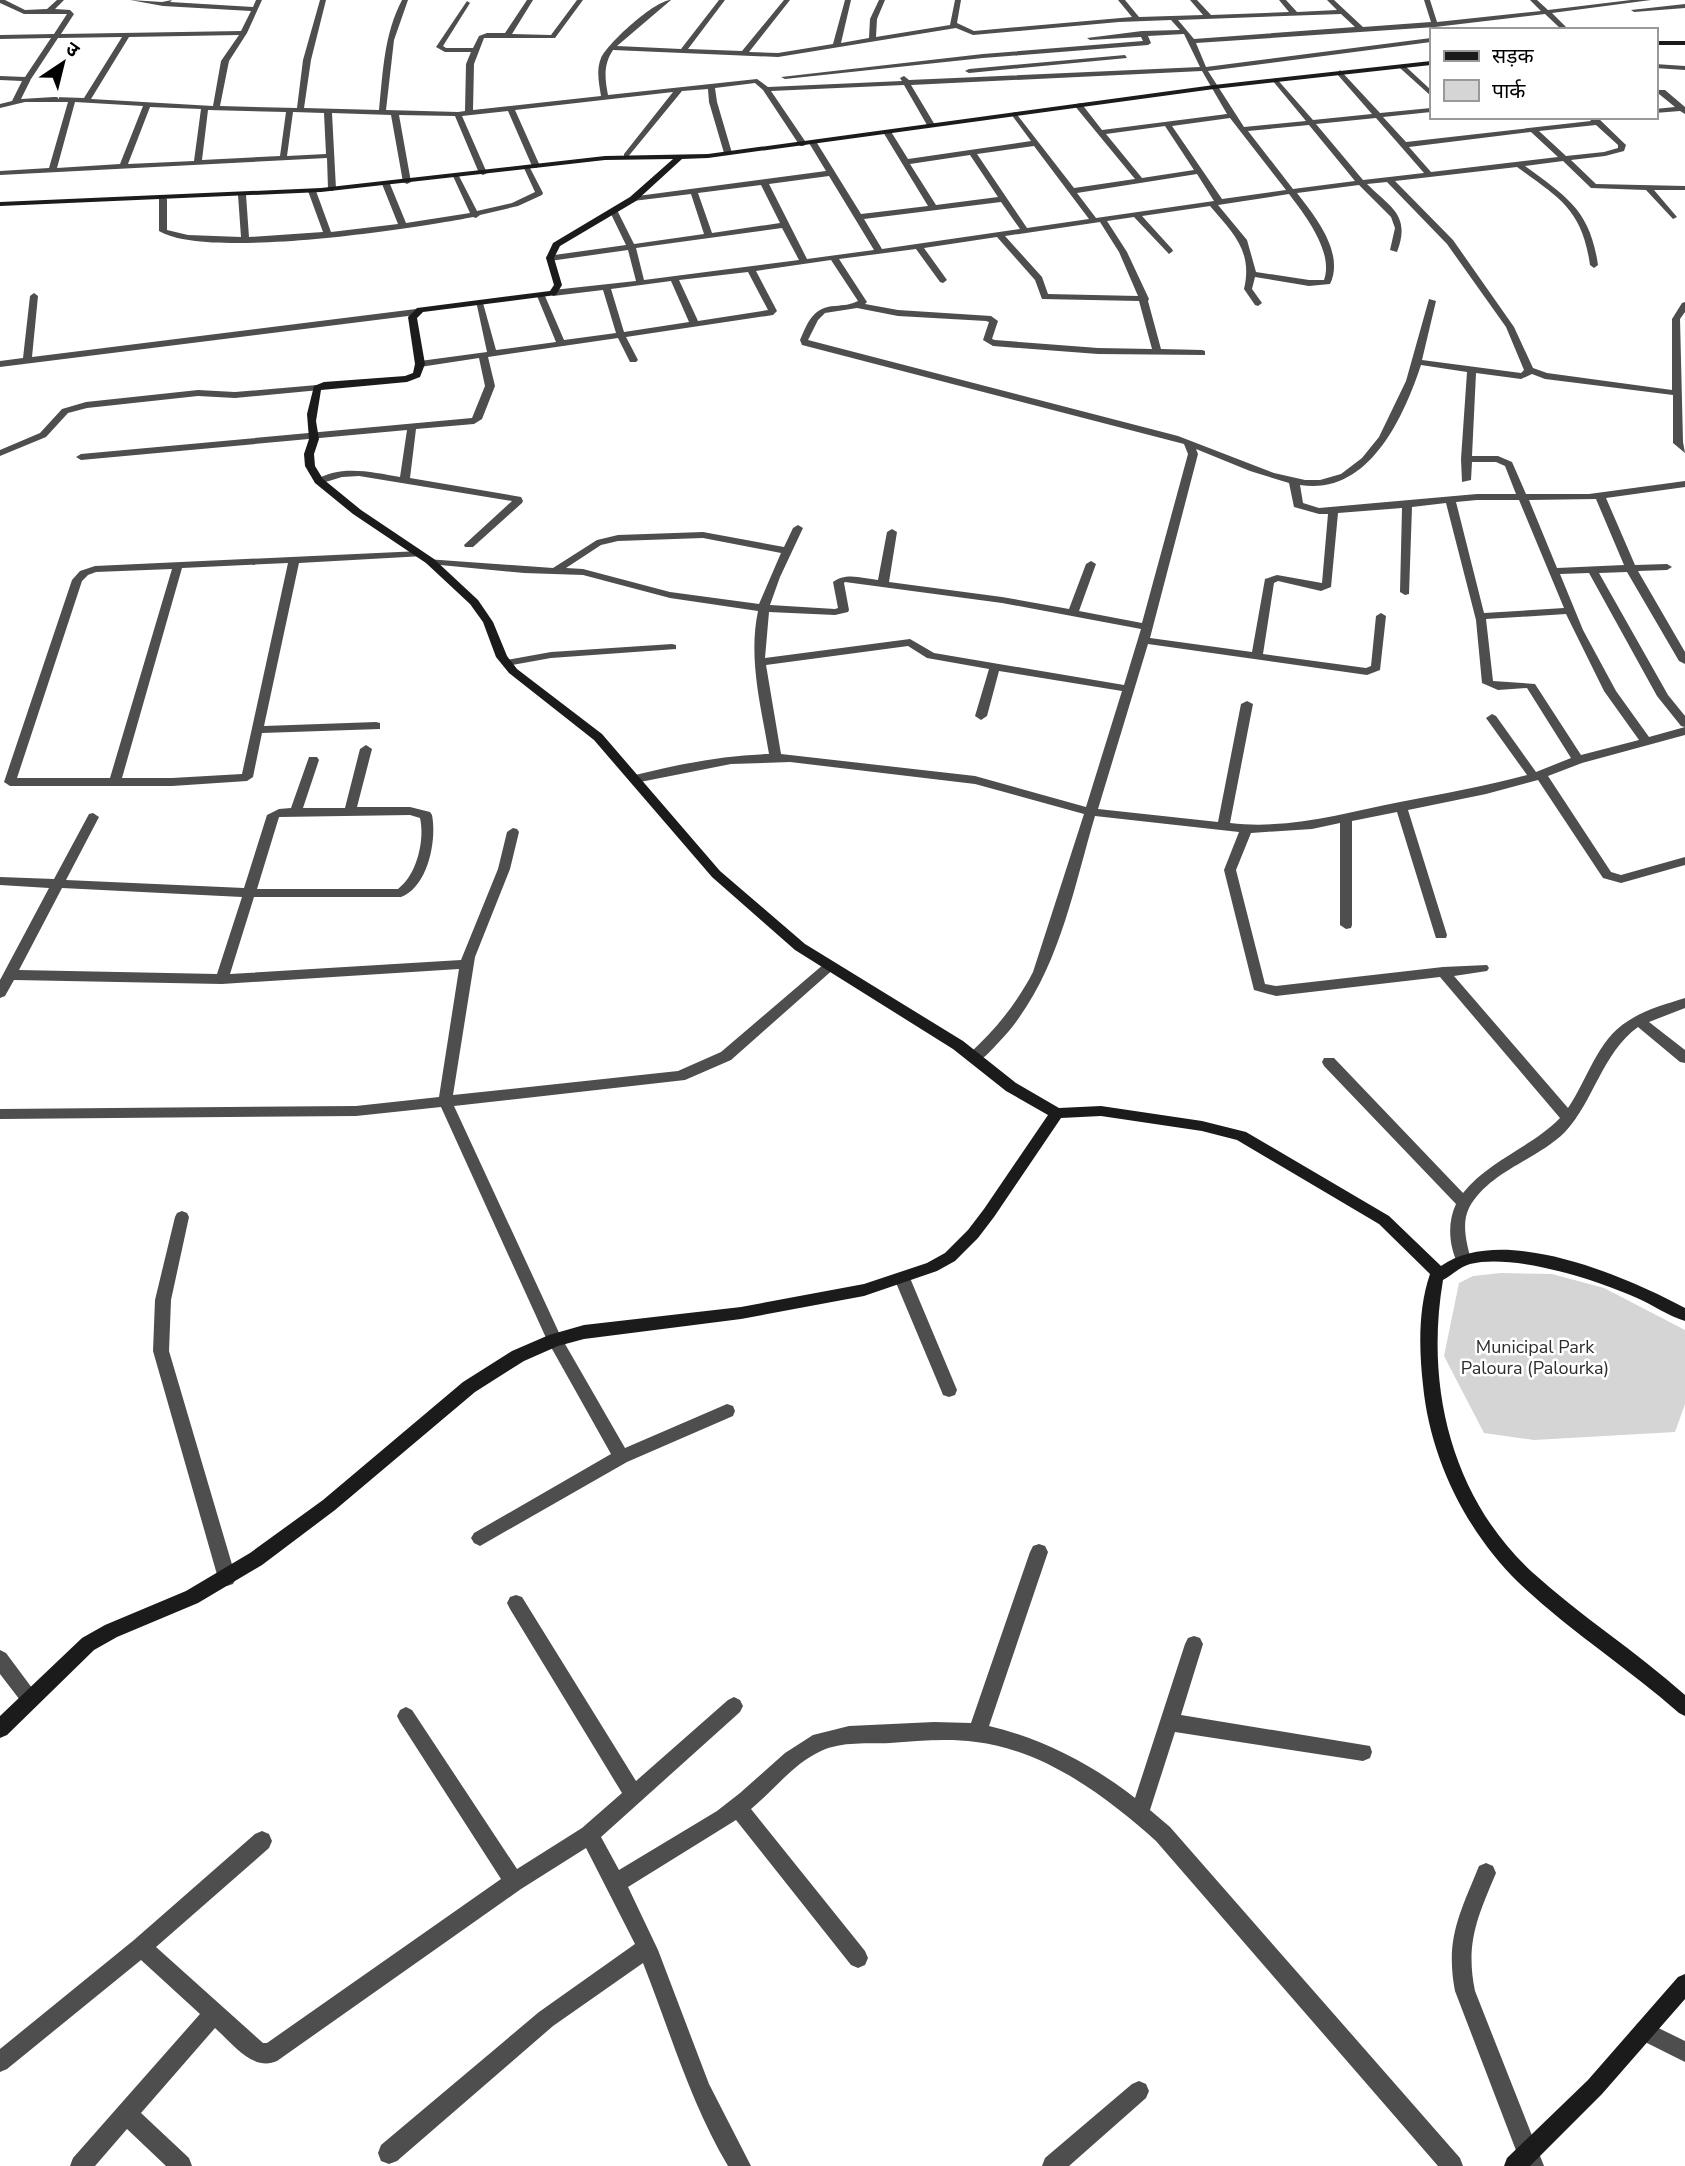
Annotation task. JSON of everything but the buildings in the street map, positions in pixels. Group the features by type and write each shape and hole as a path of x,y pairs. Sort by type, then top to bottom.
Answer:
{"street":[{"path":"0,0 24,12 72,12 27,79 16,101"},
{"path":"49,11 61,0"},
{"path":"133,0 256,9"},
{"path":"216,108 225,61 244,33 259,0"},
{"path":"300,110 307,60 323,0"},
{"path":"382,113 391,45 405,0"},
{"path":"507,36 530,0"},
{"path":"469,113 469,72 482,36 555,36 580,0"},
{"path":"604,99 601,66 603,57 636,24 668,0"},
{"path":"684,50 722,0"},
{"path":"745,52 787,0"},
{"path":"836,47 848,0"},
{"path":"873,40 871,30 874,13 882,0"},
{"path":"955,26 958,0"},
{"path":"1121,0 1137,19"},
{"path":"1193,0 1209,17"},
{"path":"1282,0 1296,15"},
{"path":"1330,0 1362,30"},
{"path":"1427,0 1435,25"},
{"path":"1533,0 1564,28"},
{"path":"1191,40 1435,25 1648,0"},
{"path":"467,3 439,47 445,50 475,50"},
{"path":"1623,11 1685,6"},
{"path":"611,48 778,55 955,26 973,33 1137,19 1342,12"},
{"path":"1174,19 1191,40 1203,69 1232,116 1314,221 1317,234 1326,247 1329,280 1319,284 1252,274"},
{"path":"1481,20 1492,28"},
{"path":"1082,38 1186,32"},
{"path":"0,37 244,33"},
{"path":"775,78 1149,43 1142,33"},
{"path":"87,100 127,35"},
{"path":"942,61 937,54 941,52 1069,40"},
{"path":"765,89 907,85 1203,69 1430,40"},
{"path":"1657,43 1685,43"},
{"path":"778,55 785,77"},
{"path":"961,71 1125,57"},
{"path":"954,60 965,80"},
{"path":"1073,61 1081,74"},
{"path":"0,204 312,191 627,156 679,158 813,143 1214,87 1430,63"},
{"path":"898,65 931,125"},
{"path":"1403,66 1430,93"},
{"path":"1657,66 1685,68"},
{"path":"1340,72 1430,175"},
{"path":"0,78 27,79"},
{"path":"1,108 16,101 87,100 216,108 458,114 679,90 712,95 766,80"},
{"path":"1276,80 1362,184 1398,222 1394,250"},
{"path":"757,81 803,144"},
{"path":"627,156 679,90"},
{"path":"1658,92 1673,93"},
{"path":"1658,92 1683,111"},
{"path":"712,95 728,153"},
{"path":"52,170 72,100"},
{"path":"123,167 147,104"},
{"path":"1077,106 1102,132 1139,179"},
{"path":"198,163 205,107"},
{"path":"283,159 290,110"},
{"path":"511,110 536,166"},
{"path":"1244,130 1430,110"},
{"path":"328,111 332,189"},
{"path":"1657,111 1683,111"},
{"path":"395,114 407,181"},
{"path":"458,114 483,173"},
{"path":"1015,114 1134,270 1145,299 1157,353"},
{"path":"1102,132 1232,116"},
{"path":"1403,145 1533,130 1598,119 1635,148"},
{"path":"0,364 834,258 1099,222 1289,192 1564,159 1621,149 1622,145 1598,119"},
{"path":"1168,125 1200,171 1217,203 1244,240 1252,274 1248,289 1258,303"},
{"path":"1533,130 1594,186 1685,188"},
{"path":"887,132 933,207"},
{"path":"813,143 879,251"},
{"path":"906,162 1036,143"},
{"path":"972,153 1025,231"},
{"path":"0,173 329,156"},
{"path":"553,293 558,285 550,258 556,245 633,200 679,158"},
{"path":"1518,164 1580,215 1591,240 1594,265"},
{"path":"163,199 161,226 166,234 187,239 328,234 404,227 476,216 537,195 538,189 526,168"},
{"path":"1072,191 1200,171"},
{"path":"633,200 832,173"},
{"path":"454,176 476,216"},
{"path":"1390,180 1450,242 1510,327 1529,370 1545,376 1676,393"},
{"path":"764,182 804,261"},
{"path":"386,184 404,227"},
{"path":"1647,186 1673,217"},
{"path":"312,191 328,234"},
{"path":"694,192 709,236"},
{"path":"242,195 245,239"},
{"path":"860,217 1002,198"},
{"path":"614,212 632,248 640,281"},
{"path":"1137,216 1169,251"},
{"path":"550,258 785,225"},
{"path":"999,235 1039,279 1045,297 1145,299"},
{"path":"918,246 943,280"},
{"path":"834,258 862,299 859,306"},
{"path":"420,364 765,315 773,311 750,268"},
{"path":"674,278 695,325"},
{"path":"606,287 621,335 633,360"},
{"path":"27,360 34,296"},
{"path":"541,296 561,344"},
{"path":"1202,353 1098,351 993,343 987,340 994,321 988,318 898,313 859,306 821,312 804,340 805,343 1188,442 1294,481 1329,482 1341,478 1366,459 1389,428 1429,324 1432,301"},
{"path":"81,457 477,419 490,386 488,354 479,303"},
{"path":"1685,305 1676,319 1678,443 1685,450"},
{"path":"0,453 43,435 65,411 86,405 198,393 235,395 407,379 417,375 420,364 412,321 416,312"},
{"path":"1416,362 1521,376 1528,374 1529,370"},
{"path":"1466,480 1472,369"},
{"path":"317,388 311,434 314,439 309,454 310,466 319,481 331,493 425,558 484,614 507,663 533,688 598,737 716,874 800,947 898,1007 975,1057 1012,1087 1057,1113 1101,1111 1202,1126 1241,1136 1384,1220 1440,1275"},
{"path":"405,480 412,427"},
{"path":"975,1057 998,1038 1035,984 1092,813 1143,640 1193,454 1188,442"},
{"path":"1466,459 1498,459 1510,464 1521,497 1570,611 1610,691 1646,742"},
{"path":"319,481 349,472 517,499 512,509 469,545"},
{"path":"1294,481 1298,505 1307,509 1333,511 1450,499 1600,496 1685,484"},
{"path":"1600,496 1631,569 1685,661"},
{"path":"1450,499 1480,616 1488,683 1498,687 1520,684 1531,686 1578,760"},
{"path":"1405,592 1407,504"},
{"path":"1257,656 1269,581 1277,578 1321,588 1327,585 1333,511"},
{"path":"776,757 760,662 764,608 798,528"},
{"path":"883,584 892,532"},
{"path":"555,571 597,543 618,538 703,535 788,551"},
{"path":"294,560 249,775 244,779 10,782 80,575 96,569 294,560 425,558 583,572 670,595 764,608 841,611 845,607 838,582 840,579 992,598 1146,627"},
{"path":"1073,613 1091,564"},
{"path":"115,782 178,565"},
{"path":"1553,571 1667,567"},
{"path":"1593,571 1663,696 1685,723"},
{"path":"1480,616 1570,611"},
{"path":"1143,640 1373,671 1381,616"},
{"path":"760,662 910,642 931,656 1128,689"},
{"path":"507,663 551,655 672,647"},
{"path":"981,716 995,666"},
{"path":"1223,826 1247,704"},
{"path":"1492,718 1607,875 1621,879 1685,861"},
{"path":"258,730 376,726"},
{"path":"635,779 727,760 776,757 975,780 1092,813 1246,829 1286,828 1477,792 1537,776 1578,760 1685,731"},
{"path":"350,811 366,749"},
{"path":"296,811 313,760"},
{"path":"1401,806 1441,935"},
{"path":"0,881 250,893 394,893 406,891 414,880 426,846 426,815 418,811 296,811 273,815 250,893 222,979"},
{"path":"0,993 60,884 93,817"},
{"path":"1346,818 1346,925"},
{"path":"1246,829 1230,870 1259,987 1276,991 1482,968"},
{"path":"513,832 504,869 478,928 466,964 445,1101 555,1340 621,1457"},
{"path":"11,975 222,979 466,964"},
{"path":"0,1114 356,1111 680,1076 726,1056 829,967"},
{"path":"1443,972 1569,1118"},
{"path":"1463,1260 1457,1236 1464,1203 1478,1187 1549,1139 1569,1118 1613,1043 1629,1026 1685,1003"},
{"path":"1639,1021 1685,1058"},
{"path":"1329,1062 1464,1203"},
{"path":"0,1729 29,1698 88,1644 111,1631 192,1597 227,1578 329,1505 469,1387 518,1356 555,1340 609,1328 695,1319 825,1298 902,1278 950,1257 973,1234 1057,1113"},
{"path":"182,1217 163,1300 162,1351 227,1578"},
{"path":"1685,1315 1624,1284 1581,1268 1546,1260 1485,1256 1463,1260 1436,1278 1430,1317 1431,1399 1457,1478 1496,1546 1523,1576 1685,1707"},
{"path":"902,1278 950,1390"},
{"path":"480,1538 621,1457 727,1411"},
{"path":"978,1733 1039,1552"},
{"path":"516,1602 635,1796"},
{"path":"1140,1813 1194,1644"},
{"path":"0,1659 29,1698"},
{"path":"141,1947 259,2053 270,2054 514,1882 589,1835 734,1706"},
{"path":"406,1716 514,1882"},
{"path":"1169,1722 1363,1752"},
{"path":"616,1883 738,1807 813,1744 854,1735 945,1731 978,1733 1006,1739 1032,1749 1089,1780 1140,1813 1163,1834 1452,2166"},
{"path":"738,1807 858,1958"},
{"path":"589,1835 616,1883 647,1948 702,2092 728,2148 740,2166"},
{"path":"0,2062 141,1947 262,1841"},
{"path":"1486,1873 1464,1930 1458,1965 1525,2161 1595,2087 1685,1984"},
{"path":"389,2154 546,2019 647,1948"},
{"path":"81,2166 214,2014"},
{"path":"1644,2031 1685,2052"},
{"path":"1053,2166 1139,2091"},
{"path":"127,2114 181,2166"}],"green space":[{"name":"Municipal Park Paloura (Palourka)","path":"1501,1273 1552,1274 1604,1288 1685,1330 1685,1404 1675,1432 1534,1440 1484,1433 1444,1356 1459,1283 1473,1276"}]}
